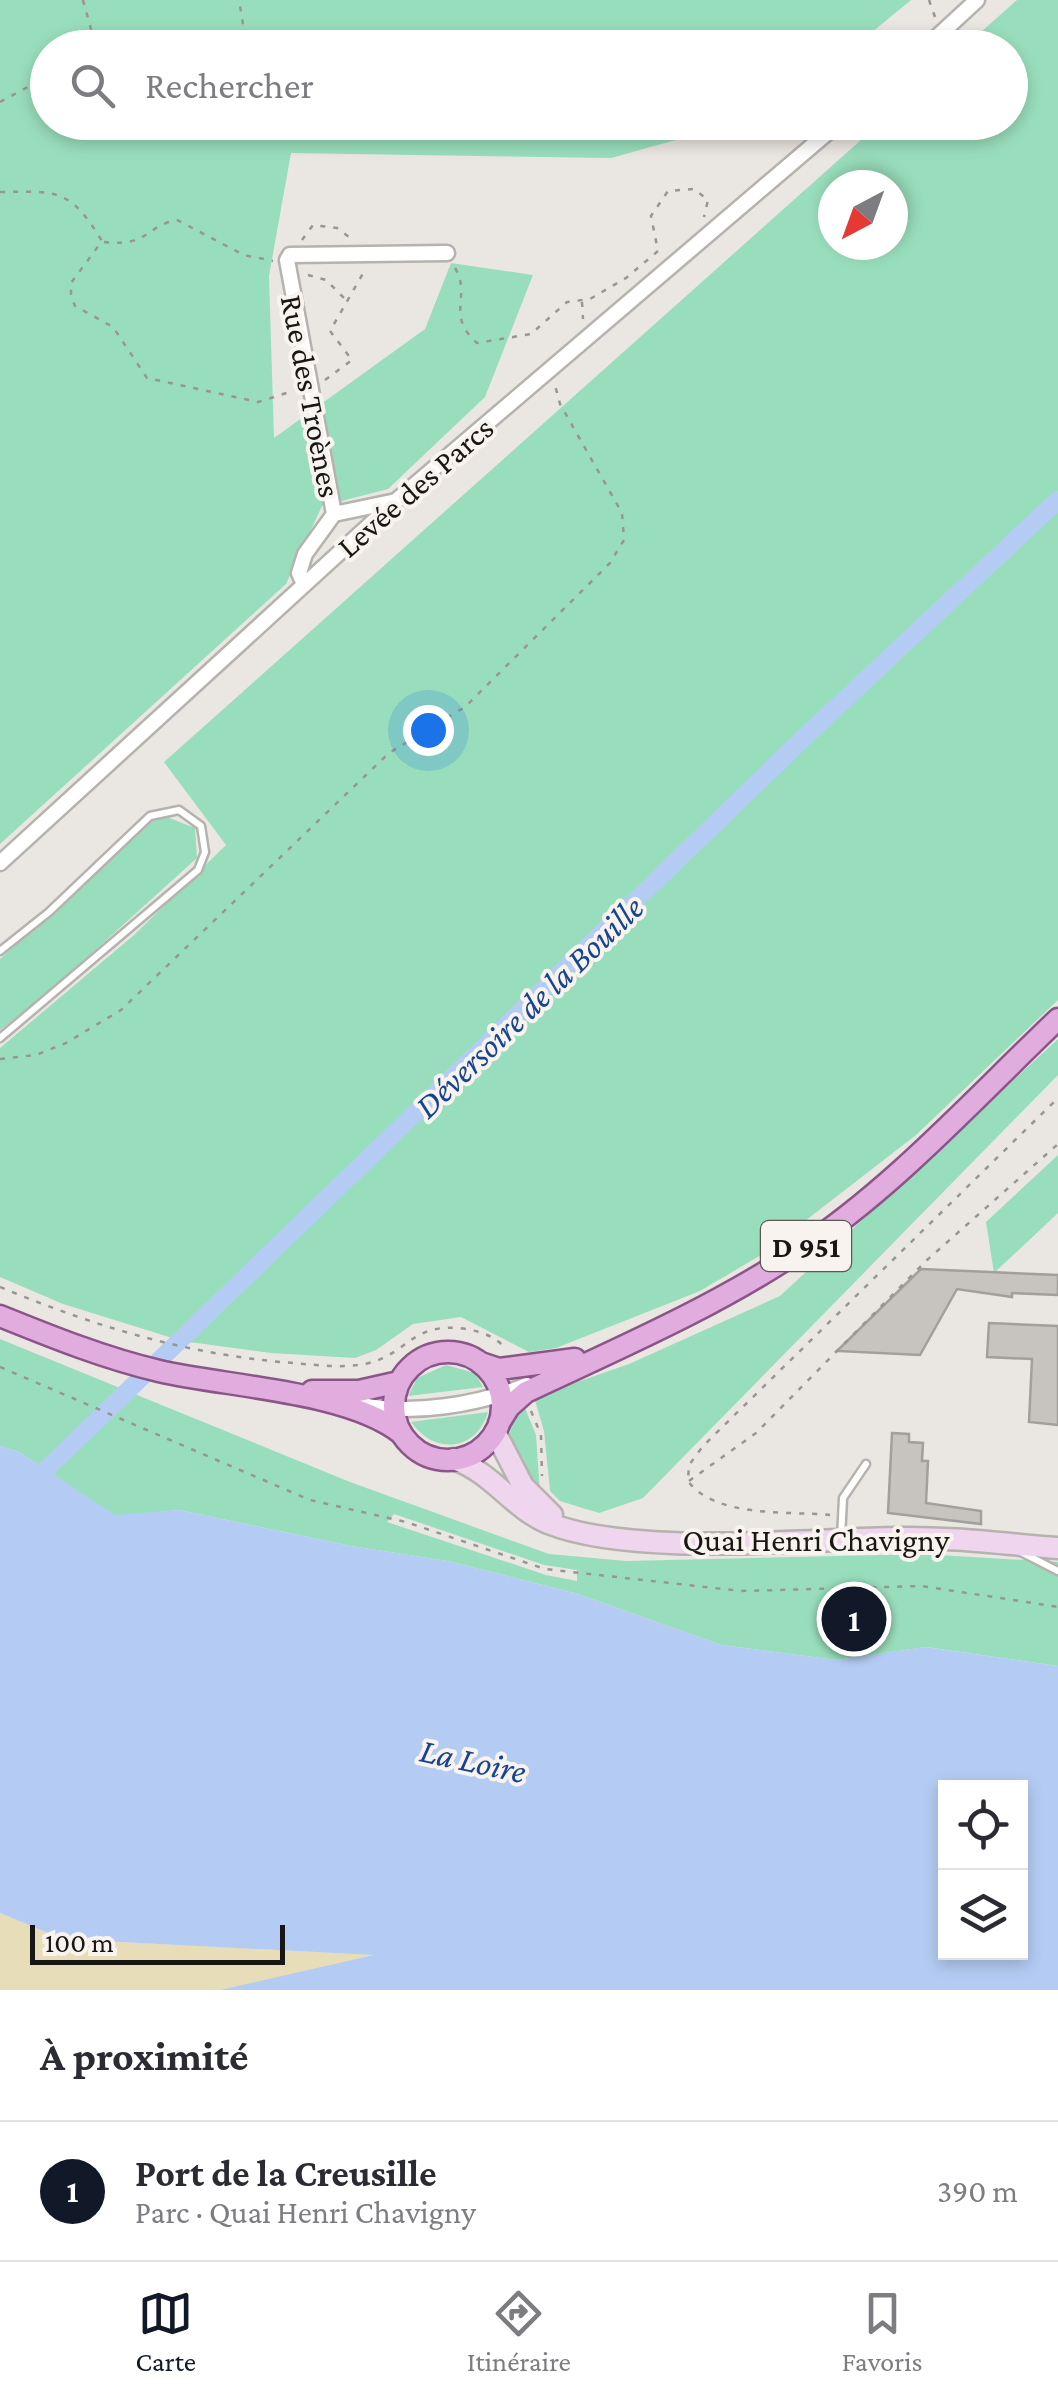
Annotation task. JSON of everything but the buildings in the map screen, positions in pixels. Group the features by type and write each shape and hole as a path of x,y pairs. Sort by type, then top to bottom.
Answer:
{"main road":[{"name":"D 951","path":"497,1428 508,1407 526,1392 616,1350 798,1252 891,1177 1058,1019"},
{"path":"0,1316 110,1357 370,1414 424,1454 454,1459 478,1451 497,1428"},
{"name":"D 951","path":"481,1362 500,1369 549,1366 616,1350"},
{"path":"402,1434 395,1409 399,1382 406,1371 428,1355 456,1352 481,1362 501,1394 497,1428 524,1486 544,1510 574,1530"},
{"path":"240,1386 359,1391 399,1382"},
{"name":"Quai Henri Chavigny","path":"454,1459 492,1478 530,1512 574,1530 656,1540 841,1539 1058,1548"}],"street":[{"path":"945,30 978,0"},
{"name":"Levée des Parcs","path":"0,863 397,501 820,140"},
{"name":"Rue des Troènes","path":"334,514 288,262 374,254 447,254"},
{"name":"Rue des Troènes","path":"304,584 300,573 305,554 334,514 397,501"},
{"path":"240,1386 395,1409 501,1394 616,1350"}],"lane":[{"path":"0,952 150,816 179,810 201,826 206,852 198,870 0,1038"},
{"path":"841,1539 843,1498 866,1464"},
{"path":"1007,1544 1058,1571"}],"path":[{"path":"83,0 93,30"},
{"path":"239,0 244,30"},
{"path":"0,102 30,86"},
{"path":"447,254 462,280 458,313 464,331 477,343 495,343 531,334 567,302 590,299 626,278 658,251 651,216 668,192 694,188 708,200 696,249"},
{"path":"0,192 51,191 72,200 102,241"},
{"path":"102,241 142,240 166,222 177,220 244,255 288,262 326,280 348,301"},
{"path":"102,241 71,283 75,306 113,327 147,378 258,402 334,377 352,360 330,332 374,254 338,228 313,226 288,262"},
{"path":"0,1059 36,1055 66,1044 121,1010 389,753 465,707 610,564 624,540 622,512 560,404 554,369"},
{"path":"840,1516 722,1504 698,1496 688,1482 689,1465 786,1363 1058,1098"},
{"path":"688,1482 756,1432 927,1260 1058,1144"},
{"path":"0,1287 141,1339 223,1357 340,1366 373,1362 427,1330 448,1326 483,1332 511,1355"},
{"path":"528,1402 540,1435 542,1481"}],"green space":[{"path":"0,0 911,0 875,30 30,30 30,140 676,140 611,158 291,153 269,276 274,438 425,329 451,263 533,275 485,397 388,489 322,506 286,584 0,844"},
{"path":"1017,0 1058,0 1058,1000 916,1135 761,1255 700,1291 556,1348 529,1352 461,1317 413,1324 376,1350 355,1358 271,1353 182,1341 63,1304 0,1277 0,1048 134,935 226,845 164,762 818,178 818,260 908,260 908,170 827,170 861,140 1028,140 1028,30 983,30"},
{"path":"167,817 195,828 197,858 38,1002 0,1030 0,959 152,820"},
{"path":"1058,1039 1058,1075 643,1498 599,1513 560,1501 550,1491 544,1431 534,1397 629,1364 780,1296"},
{"path":"1058,1155 1058,1213 994,1273 986,1222"},
{"path":"0,1339 350,1482 549,1554 626,1561 921,1554 1058,1562 1058,1666 926,1647 836,1660 721,1645 578,1594 447,1561 351,1546 179,1510 115,1516 19,1452 0,1446","holes":["394,1514 544,1565 577,1570 577,1581 546,1575 387,1522"]},
{"path":"446,1365 475,1373 483,1387 408,1396 417,1378"},
{"path":"523,1403 536,1435 540,1493 522,1473 512,1450 511,1426"},
{"path":"488,1412 474,1435 454,1444 431,1440 411,1422"}],"sand":[{"path":"0,1913 63,1939 379,1955 220,1990 0,1990"}],"water":[{"name":"La Loire","path":"0,1446 19,1452 115,1515 179,1510 351,1546 447,1561 578,1594 721,1645 836,1660 925,1647 1058,1666 1058,1990 220,1990 374,1955 63,1939 0,1913"}],"waterway":[{"name":"Déversoire de la Bouille","path":"0,1514 812,730 1058,500"}],"place":[{"name":"Port de la Creusille","path":"854,1619"}]}
